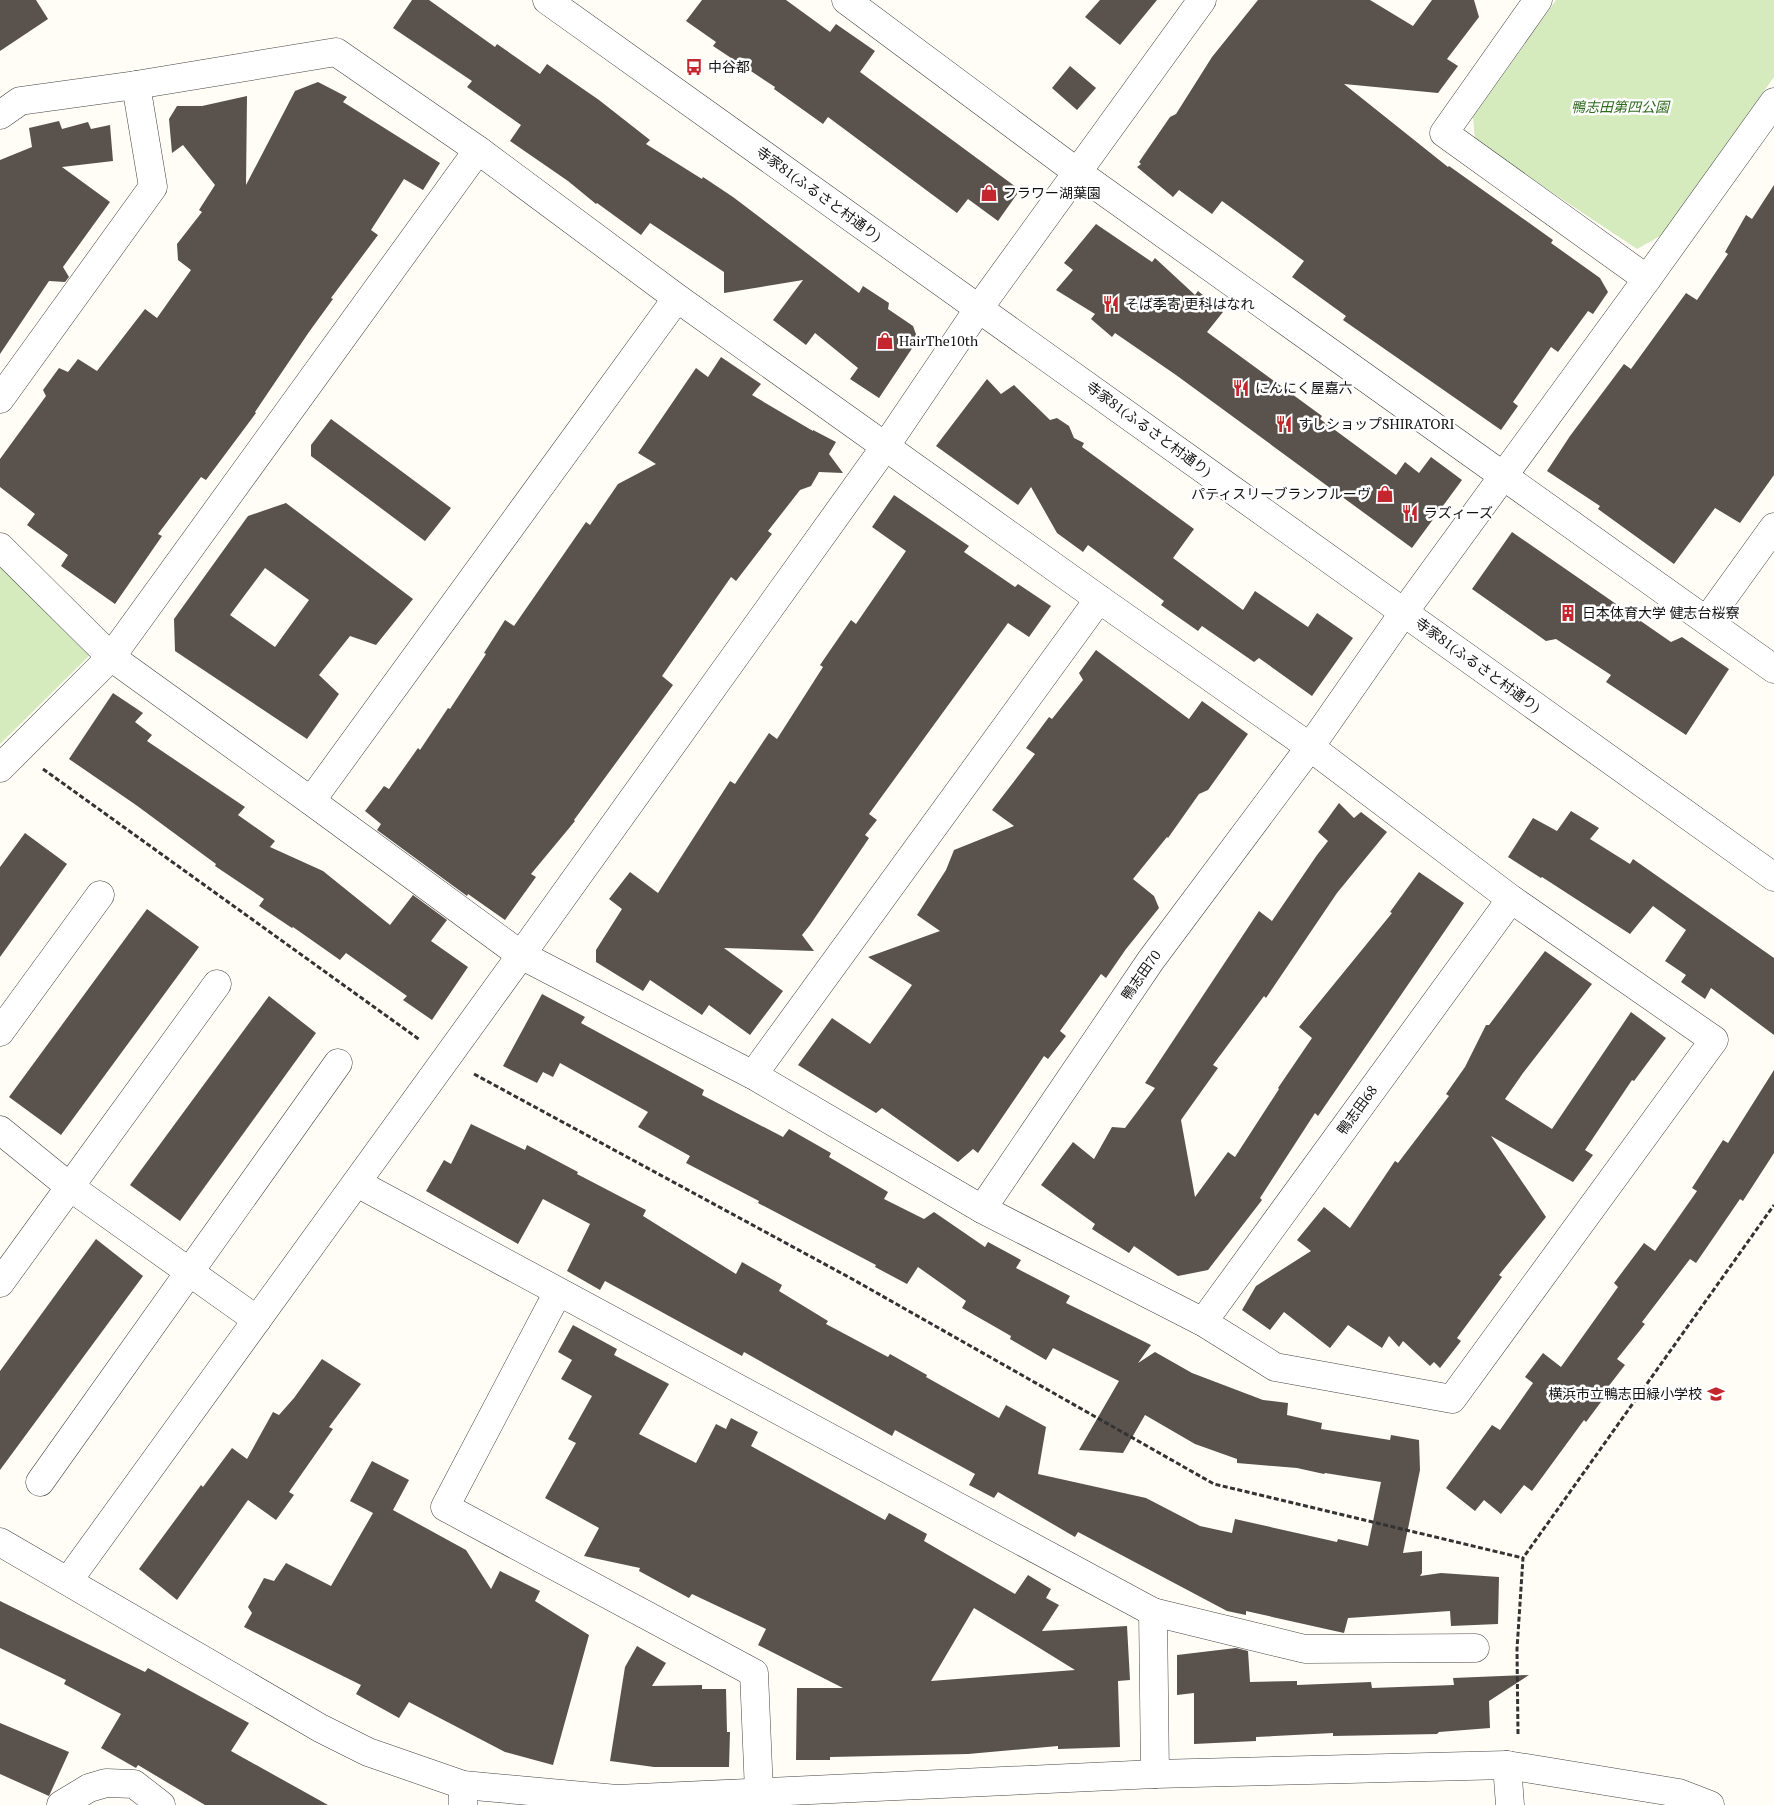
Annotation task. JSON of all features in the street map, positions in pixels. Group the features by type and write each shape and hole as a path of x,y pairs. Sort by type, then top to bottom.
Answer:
{"street":[{"name":"寺家81(ふるさと村通り)","path":"547,0 1774,877"},
{"path":"846,0 1077,172 1774,669"},
{"path":"68,1581 521,955 885,447 980,308 1202,0"},
{"path":"1538,0 1444,133 1647,279"},
{"path":"0,115 20,101 336,52 478,150 677,298 1310,748 1511,898 1714,1040 1452,1399 1275,1367 1203,1322 982,1209 752,1075 521,955 111,657 0,547"},
{"path":"0,399 153,187 136,84"},
{"name":"鴨志田70","path":"982,1209 1151,960 1310,748 1404,612 1774,102"},
{"path":"9,759 111,657 478,150"},
{"path":"311,801 677,298"},
{"path":"1707,620 1774,527"},
{"path":"752,1075 1099,599"},
{"path":"0,1032 100,895"},
{"name":"鴨志田68","path":"1203,1322 1511,898"},
{"path":"0,1283 217,984"},
{"path":"40,1482 338,1063"},
{"path":"0,1130 70,1187 257,1320"},
{"path":"356,1183 1153,1612 1305,1648 1475,1648"},
{"path":"558,1292 444,1507 754,1674 759,1792"},
{"path":"0,1542 320,1728 462,1795 617,1799 1155,1774 1513,1766 1679,1793 1710,1805"},
{"path":"1153,1612 1155,1774"},
{"path":"1510,1805 1513,1766"},
{"path":"61,1805 88,1788 106,1783 134,1784 161,1805"}],"path":[{"path":"9,759 445,1058 854,1280 1214,1484 1523,1558"},
{"path":"1513,1766 1517,1649 1523,1558 1774,1204"}],"green space":[{"name":"鴨志田第四公園","path":"1556,0 1774,0 1774,77 1662,235 1637,249 1475,141 1473,117"},
{"path":"0,548 99,646 0,744"}],"building":[{"path":"0,0 36,0 48,19 0,51"},
{"path":"412,0 429,0 495,47 497,44 540,74 547,64 599,100 650,140 646,144 733,197 859,293 863,286 889,303 888,309 913,326 917,337 913,347 879,398 850,379 858,368 815,333 806,345 773,320 803,280 724,293 724,272 650,223 641,235 510,141 521,125 467,87 472,81 393,28"},
{"path":"702,0 786,0 830,32 836,24 875,51 860,72 1020,190 998,221 968,199 957,213 828,117 823,124 774,89 775,87 713,46 716,42 686,21"},
{"path":"1100,0 1157,0 1120,45 1085,17"},
{"path":"1258,0 1370,0 1413,26 1432,0 1474,0 1479,17 1447,59 1458,66 1438,93 1344,84 1448,167 1553,240 1551,243 1600,278 1608,292 1593,314 1588,311 1558,352 1551,347 1513,402 1518,406 1501,430 1343,320 1346,316 1292,277 1304,261 1222,201 1212,214 1179,190 1173,197 1137,167 1141,164 1139,162 1170,117 1176,114 1212,57"},
{"path":"1070,66 1096,88 1077,110 1052,88"},
{"path":"318,82 347,97 343,102 440,163 423,190 404,179 371,230 378,235 331,298 333,299 256,413 206,480 201,477 158,534 162,536 115,604 61,566 68,555 27,525 35,514 0,487 0,459 46,396 43,390 59,368 68,372 78,359 97,371 145,309 157,318 191,270 178,260 177,244 202,212 199,210 215,185 183,145 172,153 169,119 177,106 202,106 247,96 246,185 295,91"},
{"path":"59,121 62,129 88,122 91,129 110,125 113,161 62,167 110,202 63,267 69,277 65,282 49,281 0,354 0,160 32,147 29,128"},
{"path":"1774,185 1774,475 1740,523 1715,508 1674,564 1598,509 1600,506 1547,471 1570,436 1624,364 1631,369 1686,293 1697,300 1728,254 1725,252 1746,215 1752,219"},
{"path":"1096,224 1152,262 1155,258 1195,295 1198,291 1223,312 1207,332 1322,416 1320,419 1396,475 1405,462 1419,473 1431,457 1462,480 1412,548 1176,375 1115,333 1112,337 1091,319 1095,314 1056,290 1073,270 1064,263"},
{"path":"721,357 761,384 752,395 813,431 836,442 829,454 843,473 819,472 811,486 800,490 768,531 772,534 736,581 731,577 662,676 673,685 575,821 531,874 536,877 505,920 468,894 467,896 377,830 381,824 365,811 384,786 389,789 418,748 420,750 486,654 484,653 505,620 514,626 586,522 590,525 618,484 656,464 638,453 696,368 708,377"},
{"path":"987,379 1001,394 1014,385 1050,420 1057,418 1069,426 1074,438 1084,443 1082,447 1194,529 1173,558 1243,610 1255,591 1308,627 1317,613 1353,638 1312,696 1259,658 1254,662 1202,626 1198,631 1161,605 1164,601 1088,545 1083,552 1057,533 1031,487 1018,505 936,446"},
{"path":"331,419 451,508 425,541 311,456 311,445"},
{"path":"894,495 969,546 964,552 1015,587 1018,584 1051,606 1029,637 1008,623 869,814 877,820 865,835 869,838 802,935 814,951 724,948 783,991 750,1035 709,1005 702,1015 650,980 643,991 596,962 596,950 622,909 609,899 630,872 658,893 730,781 735,784 769,733 777,739 823,667 820,665 851,620 856,624 906,551 872,527"},
{"path":"286,503 413,599 376,645 350,636 319,675 339,694 307,739 175,651 174,619 248,516","holes":["265,568 309,600 275,647 230,615"]},
{"name":"日本体育大学 健志台桜寮","path":"1512,532 1671,642 1682,637 1729,669 1686,735 1606,682 1611,675 1556,639 1546,641 1472,589"},
{"path":"1096,650 1189,719 1202,701 1248,734 1208,790 1199,794 1168,838 1133,879 1154,896 1159,908 1126,949 1106,978 1101,974 1060,1031 1066,1036 1048,1059 1044,1056 978,1153 973,1149 958,1162 882,1108 876,1113 798,1065 832,1018 870,1044 912,985 868,957 940,931 917,915 946,870 954,850 1014,826 992,810 1035,754 1026,748 1049,717 1052,719 1083,680 1079,673"},
{"path":"113,693 143,713 135,722 152,735 147,741 245,807 238,815 275,841 270,847 323,871 390,925 413,895 447,920 431,941 468,967 432,1020 403,1000 407,996 346,953 340,960 259,906 264,899 215,866 216,864 136,805 69,759"},
{"path":"1339,803 1354,818 1361,812 1387,832 1337,893 1266,998 1264,996 1213,1065 1218,1068 1181,1120 1195,1197 1228,1152 1235,1157 1312,1038 1299,1027 1392,913 1390,912 1419,872 1464,903 1318,1116 1315,1113 1260,1198 1262,1200 1208,1270 1178,1276 1134,1246 1129,1253 1092,1229 1095,1224 1041,1185 1073,1142 1094,1159 1112,1127 1125,1128 1155,1088 1145,1083 1259,911 1272,921 1328,841 1318,832"},
{"path":"1571,811 1599,828 1590,839 1630,864 1633,859 1774,958 1774,1035 1711,988 1705,999 1681,982 1686,975 1665,961 1686,930 1653,906 1630,934 1508,857 1533,818 1557,831"},
{"path":"25,833 67,864 0,957 0,867"},
{"path":"147,909 199,947 61,1135 9,1097"},
{"path":"1545,951 1592,984 1505,1099 1552,1129 1631,1012 1666,1038 1634,1081 1632,1080 1585,1150 1593,1155 1573,1182 1491,1136 1546,1217 1499,1275 1502,1277 1457,1338 1461,1341 1440,1368 1434,1362 1430,1366 1403,1341 1399,1347 1389,1336 1382,1348 1348,1325 1330,1348 1284,1312 1270,1330 1242,1310 1256,1286 1311,1251 1297,1240 1324,1207 1350,1228 1395,1161 1398,1163 1449,1096 1446,1094 1465,1067 1486,1025 1489,1025"},
{"path":"542,994 585,1017 581,1023 704,1090 702,1095 783,1137 789,1129 831,1153 829,1157 888,1192 884,1199 924,1219 934,1212 985,1247 988,1242 1021,1260 1016,1268 1070,1296 1066,1303 1151,1345 1138,1363 1155,1352 1192,1373 1263,1400 1288,1403 1287,1415 1322,1423 1321,1429 1390,1440 1391,1435 1419,1440 1420,1470 1403,1553 1422,1551 1422,1573 1420,1576 1441,1573 1499,1577 1498,1624 1451,1626 1450,1611 1348,1618 1344,1633 1246,1611 1246,1615 1227,1611 1078,1532 1075,1537 998,1492 994,1498 969,1485 975,1474 895,1430 892,1436 744,1352 742,1356 605,1281 600,1290 567,1271 590,1224 543,1199 518,1244 426,1191 444,1160 451,1164 471,1124 525,1150 527,1145 646,1210 643,1216 736,1274 742,1262 782,1285 779,1291 828,1321 826,1324 888,1357 890,1354 927,1375 926,1377 999,1418 1006,1405 1046,1427 1038,1474 1146,1498 1200,1526 1232,1533 1235,1519 1337,1542 1338,1539 1368,1546 1381,1482 1297,1468 1237,1463 1237,1459 1195,1444 1145,1415 1123,1453 1079,1450 1119,1381 1053,1348 1046,1360 1010,1339 1011,1336 962,1308 966,1301 918,1267 907,1284 875,1267 876,1265 686,1163 690,1156 638,1127 648,1112 560,1063 553,1077 543,1072 537,1083 503,1066"},
{"path":"269,996 316,1033 180,1221 130,1185"},
{"path":"1774,1070 1774,1153 1743,1201 1740,1199 1696,1263 1690,1259 1642,1322 1645,1324 1617,1359 1625,1365 1601,1396 1604,1398 1586,1422 1584,1420 1532,1491 1524,1485 1501,1514 1484,1500 1475,1511 1446,1488 1492,1425 1500,1430 1533,1383 1525,1377 1543,1353 1561,1367 1618,1287 1614,1283 1644,1243 1655,1251 1697,1191 1692,1188 1723,1140 1728,1143"},
{"path":"96,1239 143,1276 0,1470 0,1371"},
{"path":"573,1325 617,1349 614,1355 669,1384 639,1434 696,1463 716,1424 726,1429 731,1418 758,1432 751,1446 885,1520 889,1513 927,1534 924,1541 1015,1594 1028,1575 1051,1589 1046,1598 1059,1605 1042,1631 1127,1626 1130,1680 1118,1681 1120,1747 1058,1749 1058,1746 968,1754 830,1757 830,1760 796,1760 797,1688 843,1688 758,1645 766,1629 692,1594 689,1598 639,1571 640,1568 584,1556 599,1528 545,1498 576,1443 568,1439 592,1396 561,1379 572,1360 558,1352","holes":["974,1608 1075,1670 931,1681"]},
{"path":"322,1359 361,1384 329,1427 333,1429 289,1492 294,1495 276,1520 248,1500 177,1600 139,1569 201,1485 203,1487 232,1448 247,1459 273,1412 279,1415 294,1398"},
{"path":"372,1461 409,1480 393,1510 466,1550 491,1589 500,1571 540,1591 535,1601 589,1635 553,1765 505,1752 409,1702 399,1718 356,1694 361,1685 244,1627 252,1613 248,1607 264,1578 274,1581 286,1563 331,1586 373,1513 350,1501"},
{"path":"0,1601 145,1672 148,1668 249,1723 231,1751 328,1805 205,1805 138,1765 136,1768 101,1748 121,1714 64,1684 66,1680 0,1648"},
{"path":"637,1646 666,1663 652,1686 702,1685 702,1689 726,1689 727,1732 730,1732 729,1767 654,1767 610,1761 625,1667"},
{"path":"1236,1648 1248,1651 1250,1682 1297,1681 1297,1685 1371,1682 1372,1688 1454,1685 1453,1678 1529,1675 1489,1701 1490,1728 1439,1732 1437,1734 1333,1736 1333,1733 1256,1737 1256,1741 1194,1744 1194,1693 1177,1695 1177,1655"},
{"path":"0,1723 69,1752 49,1796 0,1774"}],"place":[{"name":"中谷都","path":"694,67"},
{"name":"フラワー湖葉園","path":"989,193"},
{"name":"そば季寄 更科はなれ","path":"1111,304"},
{"name":"HairThe10th","path":"885,341"},
{"name":"にんにく屋嘉六","path":"1241,388"},
{"name":"すしショップSHIRATORI","path":"1284,424"},
{"name":"パティスリーブランフルーヴ","path":"1385,494"},
{"name":"ラズィーズ","path":"1410,513"},
{"name":"日本体育大学 健志台桜寮","path":"1568,613"},
{"name":"横浜市立鴨志田緑小学校","path":"1716,1394"}]}
